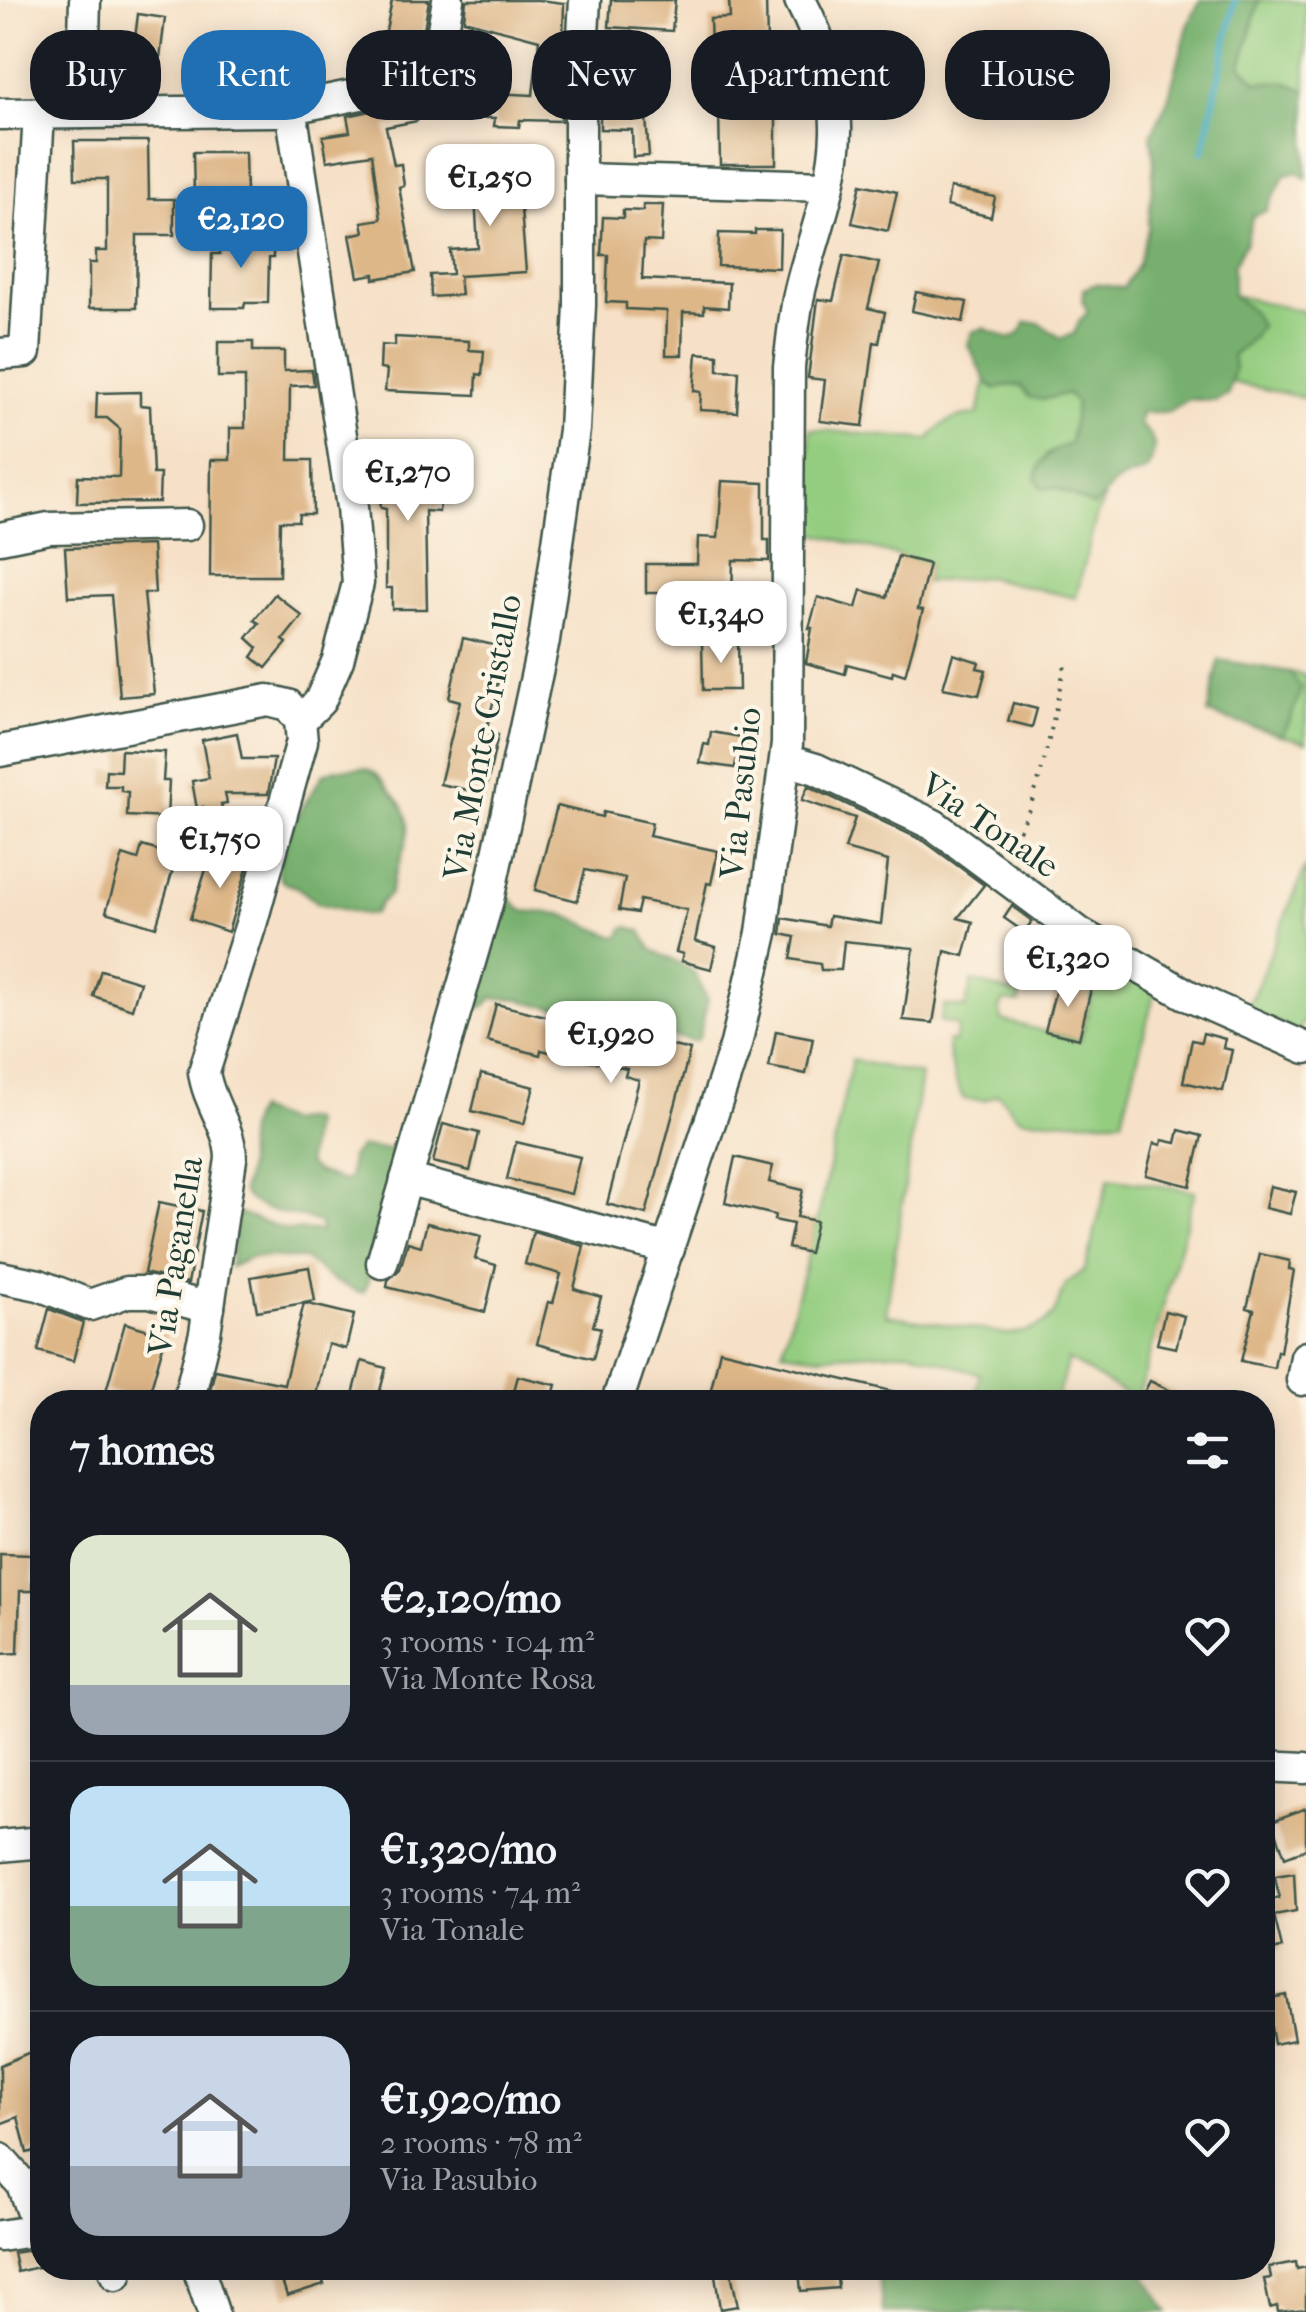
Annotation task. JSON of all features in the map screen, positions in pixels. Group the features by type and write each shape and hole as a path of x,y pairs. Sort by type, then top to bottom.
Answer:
{"street":[{"path":"84,30 85,0"},
{"path":"326,102 427,80 438,62 448,0"},
{"name":"Via Monte Cristallo","path":"382,1264 488,900 544,640 574,430 585,0"},
{"name":"Via Pasubio","path":"622,1390 750,993 786,760 789,366 794,316 827,186 836,132 834,92 826,62 800,0"},
{"path":"0,114 30,114"},
{"path":"0,354 25,352 38,120"},
{"path":"0,752 268,700 288,705 300,721 320,701 338,660 358,583 352,507 293,120"},
{"path":"580,179 827,186"},
{"path":"0,538 72,526 187,525"},
{"name":"Via Paganella","path":"191,1390 209,1308 231,1159 229,1138 204,1072 252,920 302,740 300,721"},
{"name":"Via Tonale","path":"786,760 816,769 934,824 1081,934 1137,968 1189,996 1306,1048"},
{"path":"406,1178 669,1249"},
{"path":"0,1277 90,1305 127,1292 150,1292 209,1308"},
{"path":"1275,1767 1306,1768"},
{"path":"0,1846 30,1843"},
{"path":"0,2159 22,2184 30,2205"},
{"path":"0,2236 30,2233"},
{"path":"202,2280 213,2312"}],"path":[{"path":"993,867 1020,833 1030,810 1065,665"}],"green space":[{"path":"1200,0 1259,0 1241,66 1257,82 1285,82 1306,91 1306,179 1298,172 1285,175 1266,211 1253,215 1246,242 1233,266 1233,295 1253,312 1260,326 1232,355 1234,369 1228,394 1216,401 1189,399 1168,412 1141,412 1139,425 1154,445 1147,470 1116,483 1093,506 1057,488 1042,488 1036,478 1044,460 1070,443 1076,404 1068,393 1042,400 1029,397 1021,386 996,389 986,381 968,345 972,332 984,328 1010,339 1020,333 1026,322 1039,323 1061,338 1074,334 1088,312 1082,301 1084,289 1096,284 1123,288 1138,265 1148,229 1154,163 1151,135 1168,99 1188,26"},
{"path":"1259,0 1306,2 1306,91 1285,82 1257,82 1241,66"},
{"path":"1233,295 1306,312 1306,398 1230,382 1232,356 1253,337 1253,312"},
{"path":"986,381 996,389 1009,385 1067,393 1076,404 1070,443 1046,455 1042,488 1056,488 1093,506 1104,499 1076,598 986,577 925,582 929,564 809,532 810,429 929,440 950,421 978,414"},
{"path":"1219,660 1290,672 1301,688 1281,735 1208,714"},
{"path":"1290,672 1306,676 1306,742 1281,735 1300,688"},
{"path":"364,768 377,775 402,806 408,831 390,894 374,914 367,915 318,903 297,887 284,883 278,865 290,828 323,774 336,769"},
{"path":"1306,866 1306,1016 1299,1032 1247,1010"},
{"path":"500,896 507,896 523,911 562,914 615,937 629,927 641,931 651,949 695,974 708,999 699,1038 694,1041 635,1028 598,1014 519,999 492,998 483,1008 467,998"},
{"path":"1081,946 1155,991 1122,1120 1025,1119 1017,1116 998,1094 985,1100 964,1099 955,1080 948,1046 948,1041 954,1042 958,1026 940,1021 944,1005 965,1008 972,981 1020,995 1020,1003 1005,1001 999,1007 1002,1020 1080,1041 1094,987 1056,978 1068,948"},
{"path":"852,1060 921,1075 886,1315 1007,1334 1028,1331 1054,1314 1066,1284 1085,1269 1109,1178 1195,1191 1140,1390 1119,1390 1068,1360 1059,1390 977,1390 980,1374 910,1351 822,1356 782,1351 818,1218"},
{"path":"256,1110 287,1122 312,1122 307,1163 316,1172 343,1181 349,1179 351,1157 360,1147 400,1146 412,1153 364,1292 332,1280 305,1259 252,1257 230,1267 237,1213 286,1230 321,1231 320,1224 264,1208 242,1191 248,1131"},
{"path":"879,2280 1148,2280 1168,2312 883,2312"}],"building":[{"path":"392,0 429,0 424,30 386,30"},
{"path":"466,0 564,3 563,30 532,30 532,38 464,20"},
{"path":"611,0 675,0 672,31 609,27"},
{"path":"729,0 766,0 767,30 710,30 710,19 730,18"},
{"path":"138,14 165,18 161,50 161,30 136,30"},
{"path":"512,94 532,95 532,120 561,121 520,120 519,127 494,126 495,120 512,120"},
{"path":"348,120 417,120 386,127 394,165 401,164 404,186 399,187 415,272 374,279 374,274 358,277 350,235 364,232 362,222 381,219 372,154 327,161 323,136 350,132"},
{"path":"600,120 646,120 649,156 633,157 632,130 600,129"},
{"path":"719,120 776,120 776,164 720,164"},
{"path":"74,141 148,141 149,199 174,199 174,235 137,235 136,308 89,308 89,263 96,263 96,251 107,251 107,179 75,179"},
{"path":"193,152 245,152 246,193 194,194"},
{"path":"517,158 526,272 459,276 461,295 431,297 430,275 452,274 450,250 478,248 473,161"},
{"path":"861,184 897,192 888,231 852,223"},
{"path":"950,188 995,197 991,217 947,206"},
{"path":"643,205 663,205 661,242 644,241 642,279 729,283 728,308 704,306 704,313 683,312 682,355 666,355 667,311 626,309 626,303 606,302 608,255 601,255 603,217 623,218 623,210 643,211"},
{"path":"755,230 780,230 779,268 718,266 719,233 755,234"},
{"path":"220,234 273,235 268,303 211,308 212,254 220,254"},
{"path":"844,255 879,263 868,308 885,312 879,343 874,342 863,426 820,421 825,380 808,378 818,299 833,301"},
{"path":"916,292 967,302 963,322 912,311"},
{"path":"395,337 469,341 469,350 484,351 476,395 385,391 387,370 380,369 381,345 395,346"},
{"path":"218,342 253,342 253,351 284,351 284,371 312,370 314,385 290,386 289,460 312,460 313,514 299,514 298,521 280,521 279,576 210,576 211,460 230,460 230,428 245,428 245,377 218,377"},
{"path":"697,353 718,355 718,370 739,371 737,412 700,410 701,392 694,391"},
{"path":"140,392 140,405 150,406 153,474 160,474 159,502 77,503 78,476 119,477 120,429 107,418 96,418 97,393"},
{"path":"376,454 401,454 403,462 444,461 439,512 425,511 427,609 392,609 392,588 386,588 386,509 381,508"},
{"path":"722,481 764,483 764,540 769,540 769,561 733,560 732,598 700,597 700,622 666,621 666,593 646,593 646,564 697,564 698,537 718,538"},
{"path":"152,545 155,593 144,593 154,694 120,697 111,595 68,597 65,548"},
{"path":"898,556 929,564 918,609 923,610 905,675 893,671 892,676 847,664 845,674 806,663 809,628 818,597 856,608 861,590 887,597"},
{"path":"275,594 302,616 283,640 287,643 266,668 252,657 258,648 247,638 259,623 254,620"},
{"path":"463,638 506,648 486,732 498,735 485,794 440,784 460,701 449,698"},
{"path":"738,641 739,690 703,690 702,642"},
{"path":"953,654 979,662 977,668 986,670 979,695 943,688"},
{"path":"1013,703 1037,709 1032,727 1008,721"},
{"path":"711,732 747,738 744,754 737,753 735,768 700,763"},
{"path":"237,733 242,759 274,759 268,794 225,794 227,803 221,804 224,817 205,821 203,807 197,809 192,781 209,778 202,740"},
{"path":"121,750 165,752 163,781 169,781 167,818 127,816 128,792 121,791 121,786 105,786 106,770 120,771"},
{"path":"808,786 924,841 984,885 958,918 973,922 964,956 945,951 933,1023 903,1020 914,948 844,941 841,970 821,970 820,964 791,959 795,937 781,934 783,918 827,926 829,916 881,924 888,861 845,849 855,818 802,800"},
{"path":"557,806 652,823 649,836 718,851 695,941 716,947 711,969 681,961 683,954 676,952 687,910 640,900 637,913 619,910 625,878 585,870 577,901 535,890"},
{"path":"142,846 177,856 156,927 106,912 123,855 138,860"},
{"path":"212,851 249,862 228,932 190,919"},
{"path":"1012,906 1032,921 1024,932 1004,918"},
{"path":"101,970 140,982 132,1009 93,996"},
{"path":"1058,981 1091,989 1079,1039 1045,1031"},
{"path":"496,1004 570,1022 571,1015 607,1023 606,1030 690,1050 646,1214 607,1204 639,1080 625,1076 627,1069 541,1050 540,1055 487,1041"},
{"path":"776,1031 813,1038 806,1074 769,1067"},
{"path":"1203,1033 1225,1039 1223,1048 1232,1050 1223,1091 1183,1082 1192,1040 1201,1042"},
{"path":"481,1074 534,1087 524,1124 472,1111"},
{"path":"443,1124 479,1133 470,1171 433,1162"},
{"path":"1179,1130 1202,1136 1190,1186 1146,1175 1154,1143 1176,1143"},
{"path":"516,1142 580,1157 571,1194 507,1179"},
{"path":"735,1157 773,1166 769,1182 803,1190 797,1217 816,1221 809,1253 788,1248 793,1224 774,1220 775,1215 725,1203"},
{"path":"1270,1186 1296,1192 1290,1214 1265,1208"},
{"path":"159,1202 202,1211 188,1283 144,1273"},
{"path":"427,1223 481,1236 475,1259 496,1265 485,1312 387,1287 388,1280 400,1269 408,1242 421,1246"},
{"path":"533,1232 584,1246 574,1289 601,1297 593,1326 601,1328 593,1359 537,1344 548,1302 553,1303 561,1274 525,1264"},
{"path":"1260,1254 1290,1261 1289,1269 1294,1270 1274,1368 1241,1361 1254,1310 1247,1308"},
{"path":"309,1267 315,1301 257,1311 251,1277"},
{"path":"304,1303 354,1315 346,1349 328,1344 317,1390 210,1390 215,1370 284,1384"},
{"path":"49,1309 83,1322 73,1361 38,1351"},
{"path":"1165,1311 1184,1316 1176,1348 1157,1344"},
{"path":"125,1323 166,1335 150,1390 106,1390"},
{"path":"720,1350 887,1390 711,1390"},
{"path":"362,1361 386,1368 380,1390 354,1390"},
{"path":"518,1376 556,1385 555,1390 514,1390"},
{"path":"1150,1381 1169,1390 1145,1390"},
{"path":"0,1554 30,1555 30,1591 20,1591 18,1653 0,1654"},
{"path":"1306,1808 1306,1849 1285,1857 1275,1820"},
{"path":"1294,1873 1296,1911 1275,1915 1275,1899 1279,1898 1275,1876"},
{"path":"1275,1919 1282,1948 1275,1949"},
{"path":"1286,1995 1294,2040 1275,2044 1275,1997"},
{"path":"30,2052 30,2152 27,2153 18,2117 0,2124 0,2065"},
{"path":"30,2250 30,2269 17,2272 13,2253"},
{"path":"1296,2262 1297,2269 1306,2267 1306,2309 1278,2312 1277,2306 1270,2308 1264,2280 1275,2280 1275,2266"},
{"path":"282,2280 322,2280 324,2284 287,2296"},
{"path":"716,2280 733,2280 738,2306 720,2309"},
{"path":"800,2280 837,2280 838,2288 801,2291"}],"waterway":[{"path":"1203,152 1235,0"}]}
